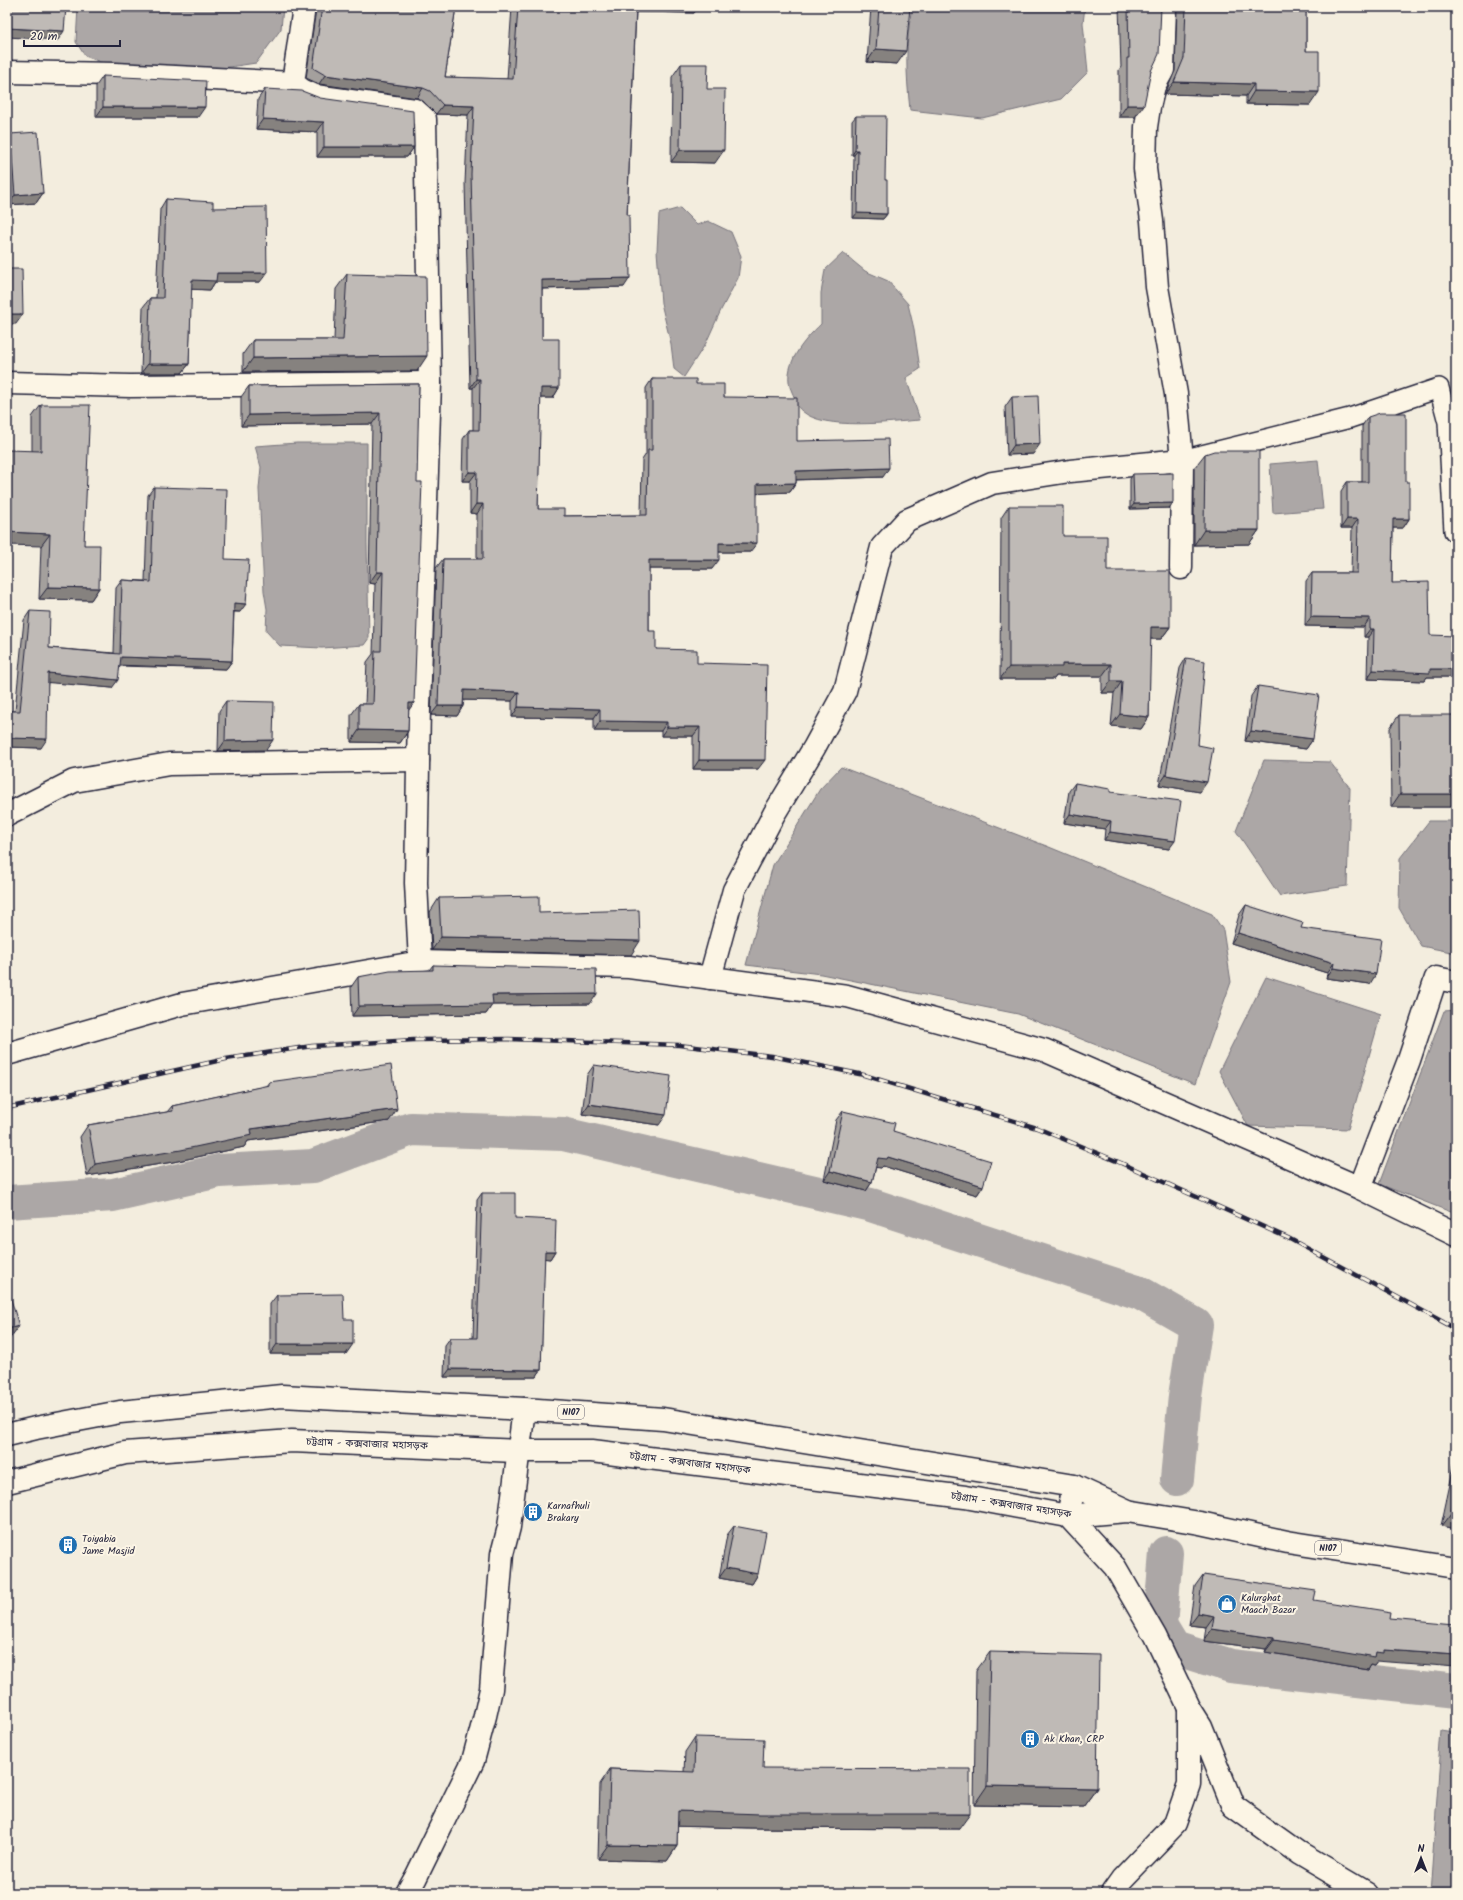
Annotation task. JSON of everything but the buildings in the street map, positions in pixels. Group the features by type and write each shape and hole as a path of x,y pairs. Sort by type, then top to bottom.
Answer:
{"main road":[{"path":"293,83 304,7"},
{"path":"1165,7 1163,70 1154,86 1149,107 1146,127 1145,169 1152,221 1157,287 1176,394 1182,460 1181,568"},
{"path":"7,72 115,74 293,83 314,96 415,110 425,119 430,383 418,760 416,883 420,962"},
{"path":"7,383 130,386 430,383"},
{"path":"710,978 734,890 774,814 814,748 845,691 882,547 907,520 992,483 1070,471 1182,460"},
{"path":"7,815 74,781 169,764 418,760"},
{"path":"7,1054 182,1004 420,962 629,967 847,996 1044,1050 1360,1188 1456,1235"},
{"path":"1360,1188 1409,1060 1436,978 1456,982"},
{"name":"N107","path":"7,1435 120,1412 282,1396 524,1408 663,1419 1074,1486 1127,1511 1200,1523 1287,1542 1456,1568"},
{"path":"407,1893 473,1761 485,1716 491,1689 502,1554 509,1527 524,1408"},
{"name":"চট্টগ্রাম - কক্সবাজার মহাসড়ক","path":"7,1482 125,1453 292,1441 518,1451 600,1452 965,1496 1068,1516 1127,1511"},
{"path":"1074,1486 1068,1516 1115,1568 1155,1636 1189,1707 1201,1726 1233,1806 1300,1854 1366,1893"},
{"path":"1112,1893 1122,1879 1175,1824 1190,1784 1189,1707"}],"lane":[{"path":"1182,460 1350,418 1440,388 1448,422 1454,530"}],"shaded area":[{"path":"78,7 283,7 281,29 256,63 195,72 116,68 85,56 76,42"},
{"path":"912,7 1085,7 1083,23 1088,72 1061,99 982,118 910,110 907,58 908,34"},
{"path":"680,208 697,225 708,221 731,232 741,256 738,278 706,343 684,377 674,369 671,344 661,303 657,251 659,214"},
{"path":"843,253 865,271 888,281 908,304 914,329 920,369 906,378 920,420 858,424 841,423 812,417 800,410 797,405 789,383 791,364 801,346 821,324 821,293 825,270"},
{"path":"297,443 367,443 369,638 364,645 322,648 280,646 266,631 267,609 264,591 259,489 261,467 255,446"},
{"path":"1318,460 1323,509 1273,513 1270,464"},
{"path":"1264,760 1330,762 1350,788 1347,886 1280,896 1236,831"},
{"path":"841,767 1049,847 1212,914 1223,930 1231,982 1195,1084 1018,1014 821,974 746,965 773,865 820,789"},
{"path":"1429,821 1456,821 1456,953 1421,946 1399,908 1400,858"},
{"path":"1266,977 1381,1014 1348,1129 1248,1126 1219,1071"},
{"path":"1456,1010 1456,1214 1379,1184 1444,1011"},
{"path":"1442,1730 1456,1732 1456,1893 1430,1893"}],"waterway":[{"path":"7,1202 113,1195 219,1171 313,1166 411,1129 563,1134 871,1205 1140,1293 1196,1325 1185,1396 1177,1479"},
{"path":"1166,1553 1160,1625 1174,1648 1231,1666 1456,1691"}],"railway":[{"path":"7,1108 226,1059 312,1046 414,1040 509,1039 679,1045 772,1056 864,1075 1037,1128 1121,1163 1288,1238 1456,1329"}],"place":[{"name":"Karnafhuli Brakary","path":"533,1512"},
{"name":"Toiyabia Jame Masjid","path":"68,1545"},
{"name":"Kalurghat Maach Bazar","path":"1227,1604"},
{"name":"Ak Khan, CRP","path":"1030,1739"}]}
